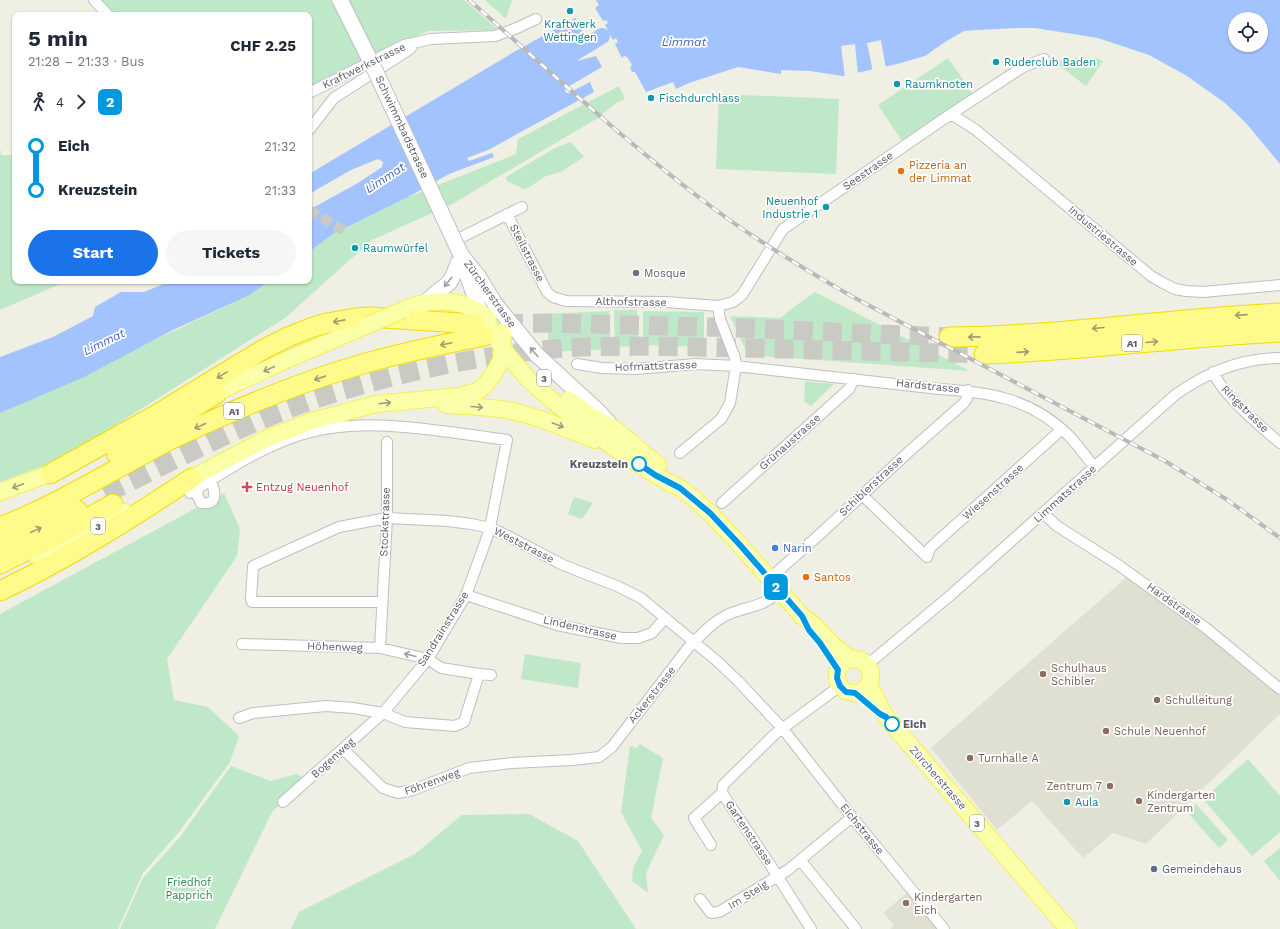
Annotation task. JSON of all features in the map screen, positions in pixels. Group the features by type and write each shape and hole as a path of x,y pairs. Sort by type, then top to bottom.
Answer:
{"highway":[{"name":"A1","path":"950,337 1037,333 1213,317 1280,313"},
{"path":"50,474 154,416 264,349 288,336 313,327 343,320 370,317 480,324"},
{"name":"A1","path":"0,527 48,505 178,437 227,414 277,393 343,370 388,357 480,324"},
{"name":"A1","path":"984,354 1280,332"},
{"path":"0,523 23,507 98,467 216,394"},
{"path":"0,591 32,575 193,486"},
{"path":"0,545 109,499 59,534 0,564"}],"main road":[{"name":"Schwimmbadstrasse","path":"340,0 373,66 461,255"},
{"path":"426,302 449,282 454,274 461,255"},
{"name":"Zürcherstrasse","path":"461,255 478,276 495,304 537,355 598,411 614,438"},
{"name":"Zürcherstrasse","path":"461,255 480,324 528,379 542,391 665,470 680,488 710,513 802,616 815,626 832,644 851,660"},
{"name":"3","path":"0,492 86,459 192,404 284,361 403,310 426,302 457,302 472,307 480,324 492,320 502,332"},
{"name":"3","path":"0,567 22,561 193,486 257,444 298,425 361,407 391,402 460,396 478,390 487,383 501,360 503,349 502,332 500,316 495,304"},
{"name":"Zürcherstrasse","path":"502,332 537,372 563,395 593,417 614,438"},
{"name":"3","path":"410,401 514,412 558,425 614,438"},
{"name":"Zürcherstrasse","path":"802,616 809,630 820,643 838,670"},
{"path":"851,660 859,660 867,665 871,674 870,684 863,691 855,693 846,692 840,686 837,678 838,670 843,664 851,660"},
{"name":"Zürcherstrasse","path":"870,684 871,689 886,717 1068,929"},
{"name":"Zürcherstrasse","path":"855,693 880,714 886,717"}],"street":[{"path":"94,0 105,12"},
{"name":"Kraftwerkstrasse","path":"312,92 415,42 431,39 495,36 536,19"},
{"path":"312,126 334,98 410,49 415,42"},
{"name":"Seestrasse","path":"718,306 733,302 742,295 783,229 951,114 1024,67 1044,60"},
{"name":"Industriestrasse","path":"951,114 976,130 1151,276 1163,283 1175,289 1192,292 1280,285"},
{"name":"Steilstrasse","path":"452,242 522,207"},
{"name":"Steilstrasse","path":"507,214 547,292"},
{"name":"Althofstrasse","path":"547,292 553,297 566,301 666,302 718,306"},
{"path":"680,454 721,419 730,403 736,366 735,358 720,319 718,306"},
{"name":"Limmatstrasse","path":"867,665 952,594 1175,395 1213,372 1241,362 1268,358 1280,358"},
{"name":"Hofmattstrasse","path":"577,364 602,368 636,369 695,364 736,366"},
{"name":"Hardstrasse","path":"736,366 968,390 992,394 1018,402 1041,413 1069,435 1095,467"},
{"name":"Ringstrasse","path":"1213,372 1220,384 1261,427 1280,443"},
{"name":"Grünaustrasse","path":"722,503 849,389 854,379"},
{"name":"Schiblerstrasse","path":"769,578 819,535 964,403 967,398 968,390"},
{"name":"Sandrainstrasse","path":"211,480 251,456 277,443 307,433 334,427 388,425 506,440 490,528 466,595 428,659 383,713"},
{"name":"Wiesenstrasse","path":"862,495 927,557 930,548 1062,429"},
{"name":"Stockstrasse","path":"380,648 387,518 387,442"},
{"path":"211,480 215,494 214,498 211,502 206,504 201,503 193,486 211,480"},
{"name":"Hardstrasse","path":"1043,513 1058,526 1117,564 1200,623 1280,689"},
{"name":"Weststrasse","path":"382,602 252,602 254,566 339,527 387,518 448,521 490,528 563,564 617,586 641,598 739,682 783,729"},
{"name":"Ackerstrasse","path":"512,763 599,757 612,747 694,642 718,620 728,615 761,605 771,600 780,592"},
{"name":"Lindenstrasse","path":"466,595 557,625 622,638 638,638 652,633 665,618"},
{"name":"Höhenweg","path":"242,644 380,648 428,659 441,668 479,674 491,674"},
{"path":"239,718 254,713 326,706 353,708 383,713 405,722 454,726 464,722 479,674"},
{"name":"Gartenstrasse","path":"811,929 778,876 722,793 723,785 769,739 840,686"},
{"name":"Bogenweg","path":"283,802 383,713"},
{"name":"Eichstrasse","path":"783,729 852,818 944,929"},
{"name":"Föhrenweg","path":"343,749 383,788 398,793 412,790 469,768 512,763"},
{"path":"711,845 694,818 722,793"},
{"path":"778,876 801,861 852,818"},
{"path":"801,861 856,929"},
{"name":"Im Steig","path":"700,899 711,913 719,912 778,876"}],"shaded area":[{"name":"Schule Neuenhof","path":"1128,576 1203,630 1280,696 1280,714 1146,844 1113,833 1083,858 1032,801 997,830 931,748"},
{"name":"Kindergarten Eich","path":"908,892 939,929 890,929 894,925 883,913"}],"green space":[{"path":"100,0 337,0 364,61 312,86 312,12 111,12"},
{"path":"348,0 464,0 498,30 428,31 374,55"},
{"path":"485,0 512,0 506,19"},
{"path":"1083,57 1103,61 1086,86 1053,61"},
{"path":"948,58 973,94 902,141 878,105"},
{"path":"619,86 625,99 616,103 598,118 452,204 372,240 285,318 92,440 40,467 0,482 0,413 250,295 265,284 312,284 312,250 333,234 408,197 516,154 518,139"},
{"path":"719,94 839,99 836,174 716,169"},
{"path":"571,142 584,157 562,171 544,177 528,188 524,189 507,181 506,177 557,147"},
{"path":"0,147 1,155 12,155 12,284 60,284 0,310"},
{"path":"815,292 970,371 748,355 730,316 781,318"},
{"path":"614,310 637,310 638,346 615,347"},
{"path":"609,311 611,349 549,352 547,314"},
{"path":"643,311 704,312 704,347 643,345"},
{"path":"805,381 834,384 811,406 804,401"},
{"path":"224,493 240,529 237,556 167,659 174,700 208,707 239,736 230,762 179,832 143,873 118,929 0,929 0,614"},
{"path":"574,497 593,503 582,519 568,514"},
{"path":"525,654 581,663 578,688 521,679"},
{"path":"640,744 663,758 651,818 664,835 646,873 648,893 632,881 633,868 642,851 621,812 630,746 637,748"},
{"path":"1248,759 1280,796 1280,832 1252,856 1203,799"},
{"name":"Friedhof Papprich","path":"231,766 271,781 296,774 307,779 272,812 215,929 120,929 143,878 180,837"},
{"path":"1196,804 1228,840 1219,848 1187,812"},
{"path":"529,814 578,841 636,929 291,929 299,912 415,854 462,815"},
{"path":"1280,848 1280,881 1264,861"}],"water":[{"name":"Limmat","path":"596,0 1280,0 1280,164 1246,123 1225,103 1187,76 1149,55 1098,38 1035,28 964,31 925,56 843,76 810,71 781,70 781,74 738,67 689,83 676,89 673,82 646,92 635,72 632,72 630,67 632,65 627,57 624,56 622,58 615,44 618,42 616,38 613,40 605,25 608,23 606,20 603,21 595,8 599,5"},
{"name":"Limmat","path":"575,18 582,31 568,42 585,37 592,49 577,61 596,56 602,67 566,88 565,91 566,93 569,93 590,82 594,92 488,150 467,158 469,161 492,153 494,157 449,174 408,197 333,234 312,250 312,208 358,183 382,167 383,162 378,159 351,170 312,192 312,172 514,52"},
{"name":"Limmat","path":"164,284 265,284 250,295 173,330 84,377 0,413 0,357 53,337 93,316 95,307 121,292 144,292"}],"pier":[{"path":"881,40 886,69 873,72 867,43"},
{"path":"855,44 858,75 845,78 841,46"}],"waterway":[{"name":"Limmat","path":"571,55 602,36"}],"tunnel":[{"path":"312,212 348,233"},
{"path":"475,324 557,323 740,328 949,337"},
{"path":"105,494 213,441 296,406 380,380 437,366 494,356 576,347 623,346 984,354"}],"railway":[{"path":"469,0 589,106 681,184 764,243 853,297 1165,461 1229,501 1280,538"}],"bus line":[{"name":"2","path":"639,464 655,475 680,488 710,513 802,616 809,630 820,643 838,670 837,678 840,686 846,692 855,693 880,714 886,717 892,724"}],"place":[{"name":"Kraftwerk Wettingen","path":"570,11"},
{"name":"Ruderclub Baden","path":"996,62"},
{"name":"Raumknoten","path":"897,84"},
{"name":"Fischdurchlass","path":"651,98"},
{"name":"Pizzeria an der Limmat","path":"901,171"},
{"name":"Neuenhof Industrie 1","path":"826,207"},
{"name":"Raumwürfel","path":"355,248"},
{"name":"Mosque","path":"636,273"},
{"name":"Kreuzstein","path":"639,464"},
{"name":"Entzug Neuenhof","path":"247,487"},
{"name":"Narin","path":"775,548"},
{"name":"Santos","path":"806,577"},
{"name":"Schulhaus Schibler","path":"1043,674"},
{"name":"Schulleitung","path":"1157,700"},
{"name":"Eich","path":"892,724"},
{"name":"Schule Neuenhof","path":"1106,731"},
{"name":"Turnhalle A","path":"970,758"},
{"name":"Zentrum 7","path":"1110,786"},
{"name":"Kindergarten Zentrum","path":"1139,801"},
{"name":"Aula","path":"1067,802"},
{"name":"Gemeindehaus","path":"1154,869"},
{"name":"Kindergarten Eich","path":"906,903"}]}
